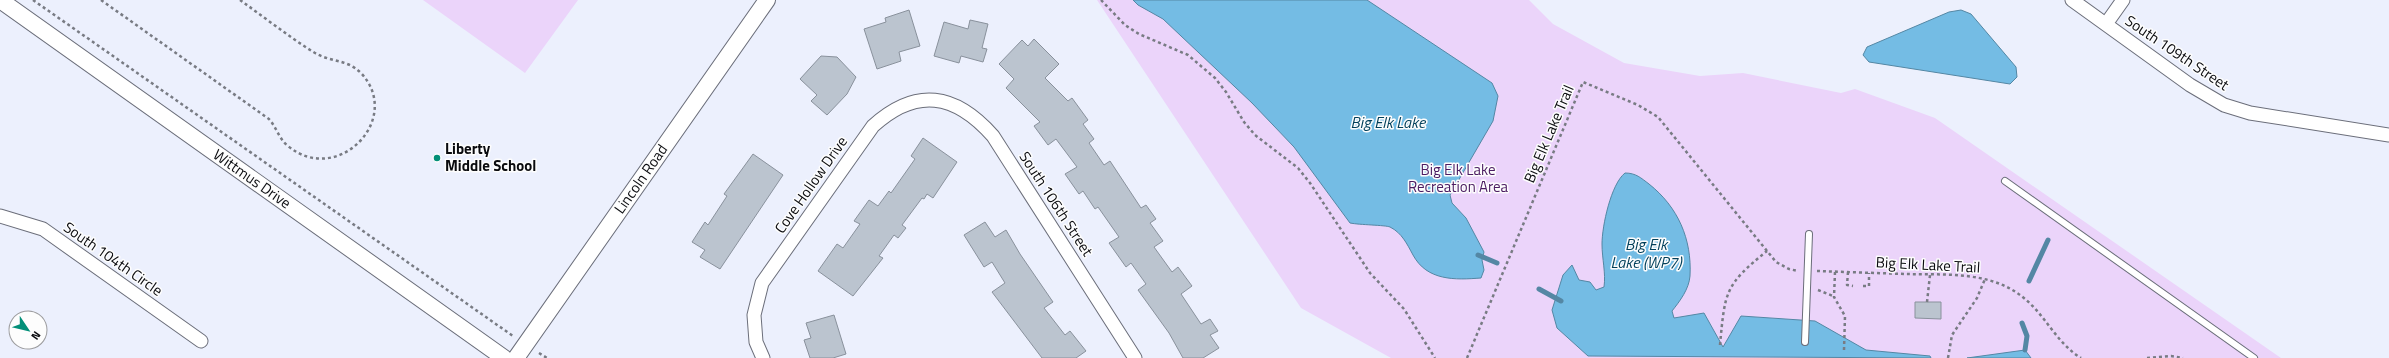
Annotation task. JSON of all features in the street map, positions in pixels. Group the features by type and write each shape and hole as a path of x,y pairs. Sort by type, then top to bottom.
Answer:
{"street":[{"name":"Wittmus Drive","path":"0,0 504,358"},
{"name":"Lincoln Road","path":"516,358 767,0"},
{"name":"South 109th Street","path":"2072,0 2190,85 2224,105 2250,113 2389,135"},
{"path":"2106,24 2123,0"},
{"name":"Cove Hollow Drive","path":"763,358 756,342 754,316 762,283 872,126 887,113 903,104 923,99"},
{"name":"South 106th Street","path":"923,99 944,100 964,110 980,121 993,136 1135,358"},
{"name":"South 104th Circle","path":"0,216 43,229 201,341"}],"lane":[{"path":"2005,181 2254,358"},
{"path":"1805,342 1809,234"}],"path":[{"path":"33,0 547,358"},
{"path":"101,0 269,119 282,140 297,152 320,159 338,156 354,147 370,128 374,113 371,90 361,73 346,62 315,53 240,0"},
{"path":"1101,0 1125,25 1139,34 1188,55 1215,78 1226,92 1244,122 1255,135 1298,168 1310,183 1370,273 1404,308 1435,358"},
{"name":"Big Elk Lake Trail","path":"1467,358 1583,82 1638,105 1658,117 1768,251 1782,266 1800,271"},
{"path":"1720,345 1723,309 1729,288 1742,271 1768,251"},
{"name":"Big Elk Lake Trail","path":"1814,271 1930,275 1985,279 2002,284 2033,305 2069,351 2081,358"},
{"path":"1834,272 1834,297"},
{"path":"1848,272 1847,286 1853,286"},
{"path":"1863,286 1869,286 1869,273"},
{"path":"1927,302 1930,275"},
{"path":"1948,358 1952,334 1977,298 1985,279"},
{"path":"1807,289 1823,291 1834,297 1843,309 1846,324 1844,350"},
{"path":"2147,358 2171,356 2183,358"}],"green space":[{"path":"423,0 578,0 525,73"},
{"name":"Big Elk Lake Recreation Area","path":"1097,0 1529,0 1553,24 1624,63 1700,76 1743,73 1841,93 1855,89 1935,118 2281,358 1391,358 1301,308"}],"water":[{"name":"Big Elk Lake","path":"1133,0 1367,0 1492,83 1498,96 1493,121 1450,195 1452,203 1466,218 1484,252 1482,260 1484,270 1481,278 1461,279 1442,277 1434,274 1419,264 1404,239 1394,229 1387,226 1350,223 1294,147 1252,103 1163,19 1138,5"},
{"path":"1961,10 1971,14 2016,67 2017,77 2010,84 1869,62 1863,55 1867,47 1949,12"},
{"name":"Big Elk Lake (WP7)","path":"1625,173 1638,176 1659,193 1675,213 1686,237 1689,249 1690,276 1686,290 1672,311 1674,318 1704,313 1723,347 1741,316 1815,321 1866,350 1930,356 1931,358 1588,356 1557,328 1552,310 1563,275 1572,265 1579,280 1590,282 1596,290 1604,287 1605,276 1602,236 1608,206 1620,178"},
{"path":"2025,350 2031,358 1967,358"}],"building":[{"path":"909,10 920,46 899,52 901,61 877,69 864,29 886,22 885,18"},
{"path":"970,20 988,24 982,48 987,49 983,62 961,56 959,63 934,56 944,22 968,29"},
{"path":"1034,39 1059,64 1045,78 1068,101 1072,98 1088,120 1083,124 1094,139 1089,143 1104,165 1110,161 1141,208 1146,205 1156,219 1150,223 1163,241 1154,247 1172,272 1178,267 1192,286 1181,294 1201,324 1210,319 1218,331 1210,335 1219,348 1203,358 1183,358 1169,333 1138,290 1146,284 1131,263 1126,267 1109,243 1119,237 1098,207 1095,209 1083,191 1079,194 1065,174 1077,167 1056,139 1048,145 1034,126 1040,122 1006,88 1014,79 999,64 1022,40 1028,46"},
{"path":"821,56 837,57 856,77 847,94 827,115 811,101 817,95 800,79"},
{"path":"923,138 957,162 933,198 927,194 924,199 922,198 902,225 906,228 898,238 894,235 879,256 883,258 853,296 818,271 837,244 843,248 860,224 854,221 869,200 878,206 889,191 891,193 915,159 911,156"},
{"path":"753,154 783,175 720,269 700,257 705,250 692,242 705,222 708,225 727,196 724,194"},
{"path":"985,222 995,237 1006,230 1020,254 1053,302 1044,308 1065,335 1070,331 1086,351 1076,358 1042,358 992,292 1005,283 992,262 984,267 964,235"},
{"path":"1915,302 1941,302 1941,319 1915,318"},
{"path":"834,315 846,354 833,358 810,358 804,340 811,338 806,323"}],"waterway":[{"path":"2029,281 2048,240"},
{"path":"1478,255 1497,263"},
{"path":"1539,289 1561,301"},
{"path":"2022,323 2027,336 2025,350"}],"place":[{"name":"Liberty Middle School","path":"437,158"}]}
